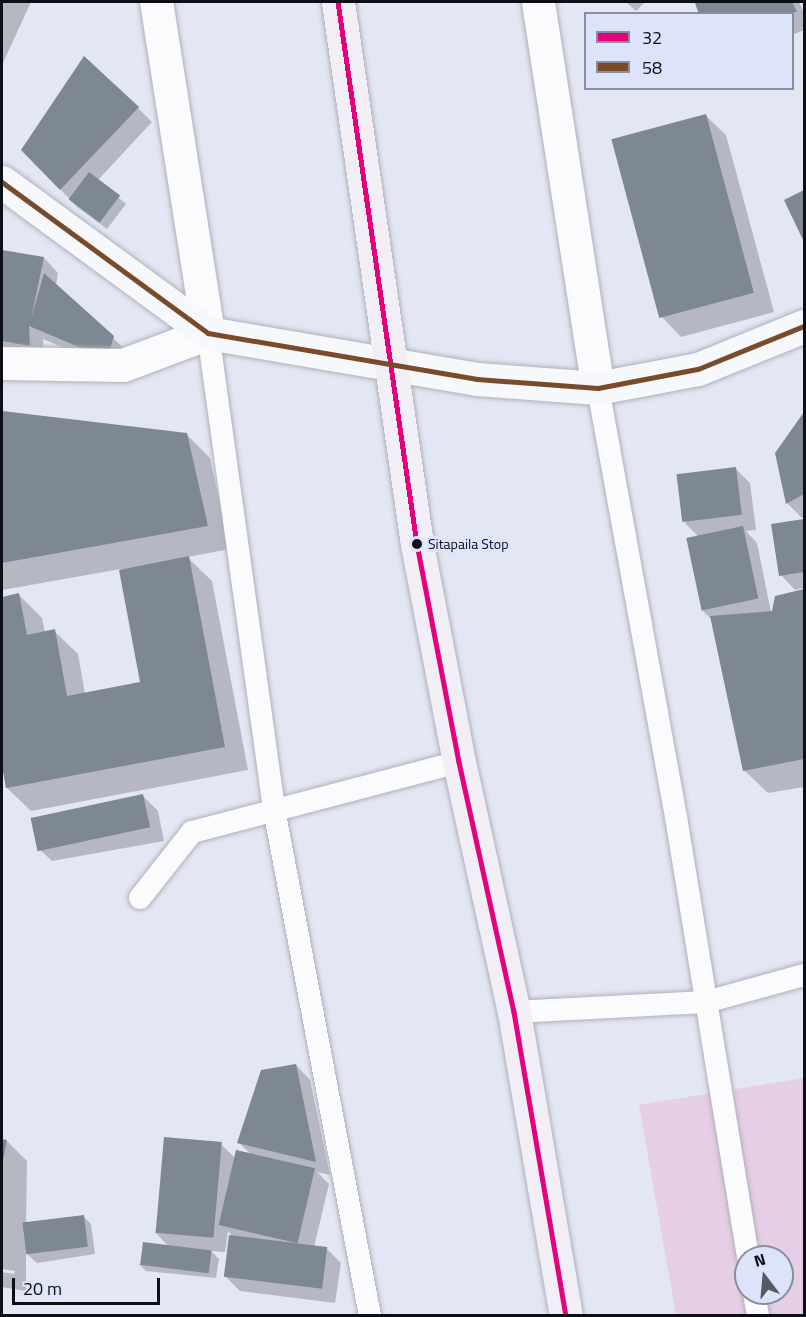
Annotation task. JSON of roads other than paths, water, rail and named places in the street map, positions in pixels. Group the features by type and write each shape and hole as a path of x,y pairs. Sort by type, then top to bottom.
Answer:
{"highway":[{"path":"338,2 417,544 459,762 514,1012 565,1315"}],"main road":[{"path":"2,182 208,333 477,379 598,388 698,369 804,326"}],"street":[{"path":"2,363 123,365 208,333 156,2"},
{"path":"538,2 598,388"}],"lane":[{"path":"208,333 274,809 370,1316"},
{"path":"598,388 676,817 746,1245"},
{"path":"140,898 192,832 459,762"},
{"path":"514,1012 706,1002 804,975"}],"place":[{"name":"Sitapaila Stop","path":"417,544"}]}
